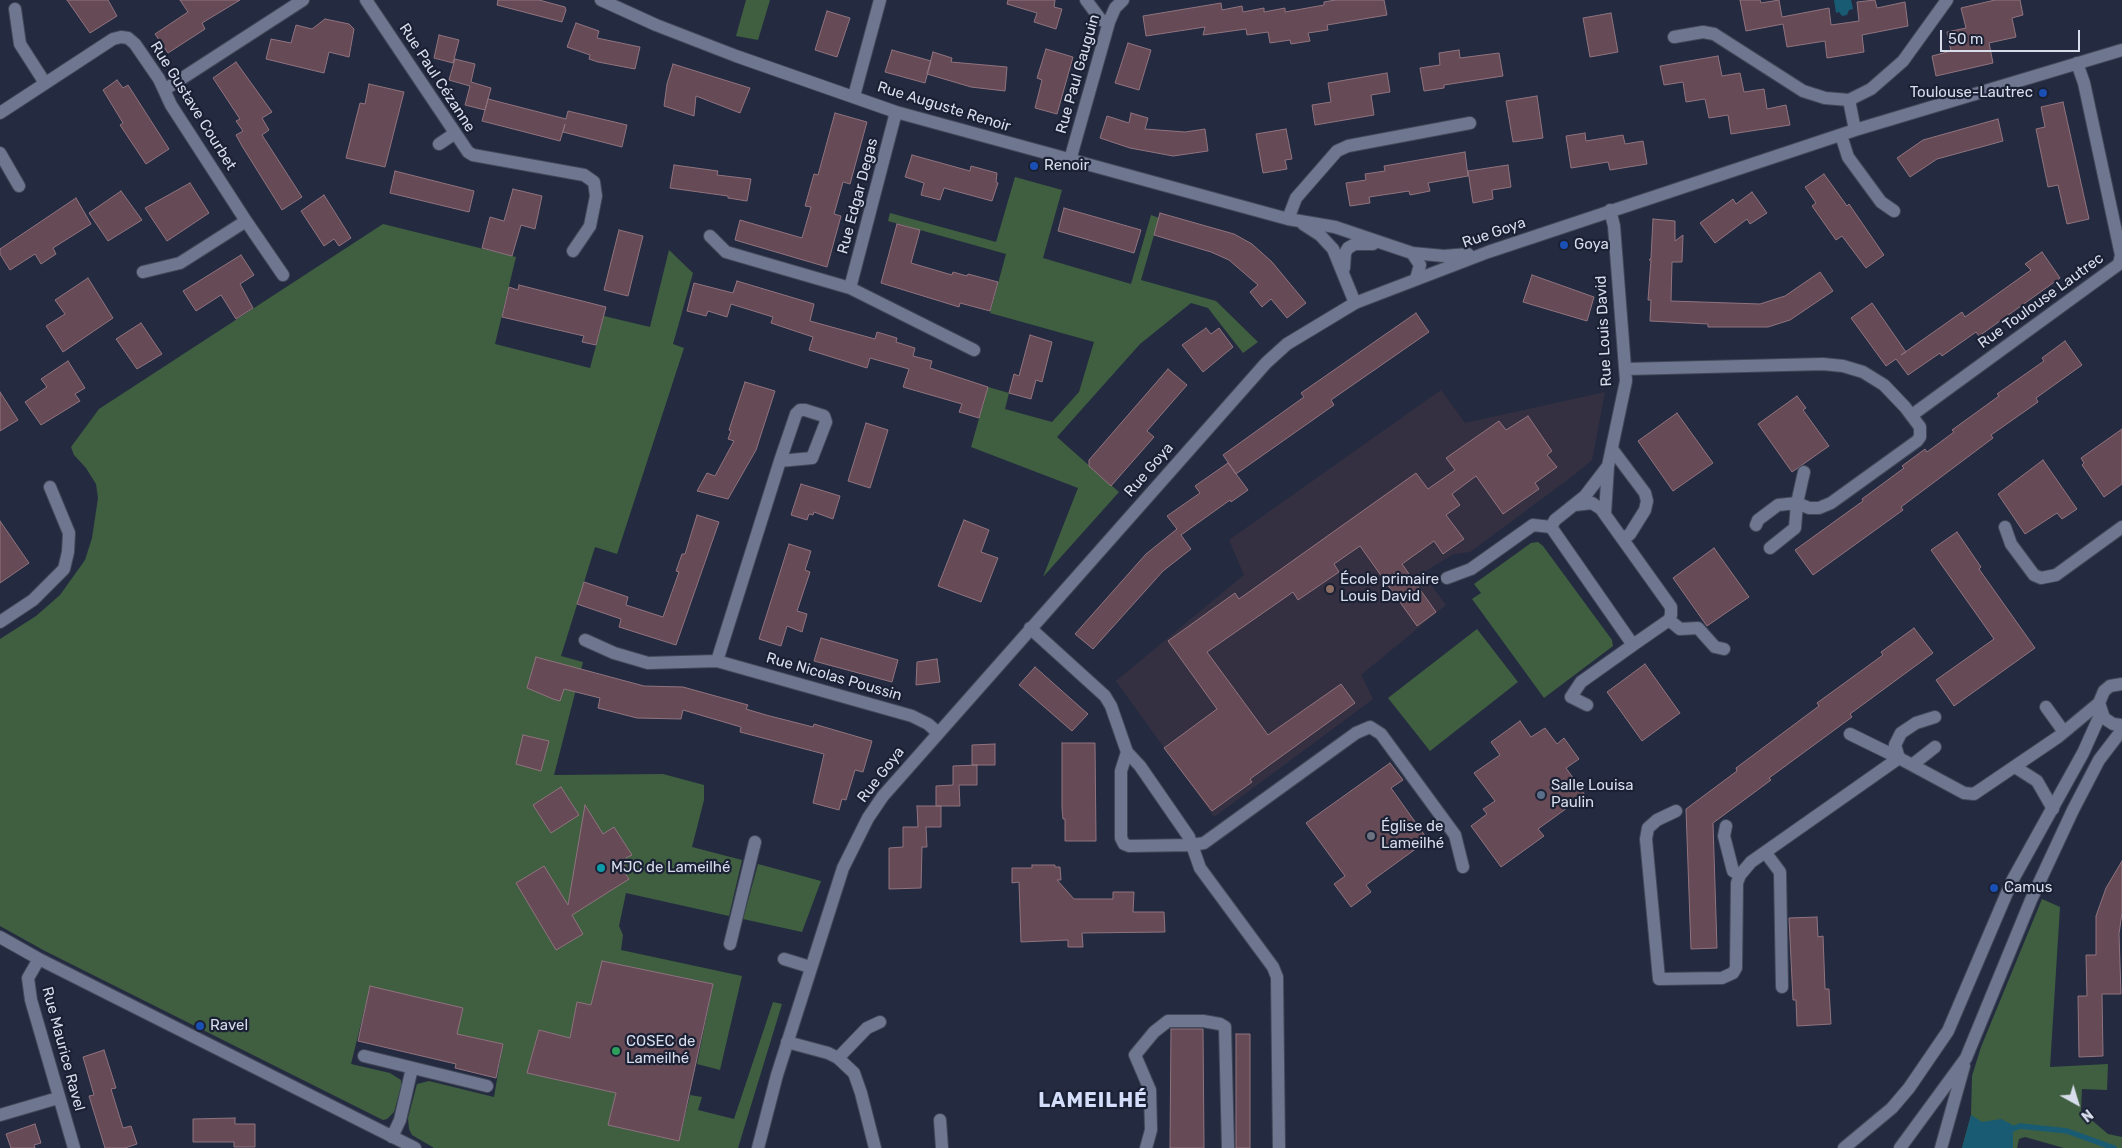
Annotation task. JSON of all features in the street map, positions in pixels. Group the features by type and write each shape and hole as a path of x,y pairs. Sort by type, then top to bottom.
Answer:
{"street":[{"path":"164,90 303,0"},
{"name":"Rue Paul Cézanne","path":"366,0 454,134 463,147 473,155 584,175 594,182 596,196 590,226 573,251"},
{"name":"Rue Auguste Renoir","path":"601,0 656,25 718,49 896,112 1293,220"},
{"path":"854,96 880,0"},
{"path":"1086,0 1101,20 1109,22"},
{"name":"Rue Paul Gauguin","path":"1070,160 1109,22 1115,8 1123,0"},
{"path":"1674,37 1703,32 1714,34 1803,91 1825,98 1849,100 1871,90 1903,61 1947,0"},
{"path":"15,9 20,44 45,83"},
{"name":"Rue Gustave Courbet","path":"0,113 104,44 121,37 128,38 135,44 164,90 171,105 283,275"},
{"name":"Rue Goya","path":"758,1148 766,1108 843,868 854,843 883,796 937,732 1266,363 1308,329 1355,303 1488,252 1610,210 1855,130 2122,50"},
{"name":"Rue Toulouse Lautrec","path":"1912,415 2119,264 2121,255 2084,83 2076,63"},
{"path":"1849,100 1855,130"},
{"name":"Rue Edgar Degas","path":"850,288 896,112"},
{"path":"1293,220 1296,198 1337,151 1348,146 1470,123"},
{"path":"439,144 454,134"},
{"path":"1841,135 1848,157 1881,202 1894,211"},
{"path":"0,153 19,186"},
{"name":"Rue Louis David","path":"1606,514 1608,466 1626,381 1614,226 1610,210"},
{"path":"1293,220 1335,228 1412,253 1444,256 1488,252"},
{"path":"1293,220 1326,240 1338,258 1355,303"},
{"path":"143,272 180,263 246,221"},
{"path":"710,236 726,252 850,288 974,350"},
{"path":"1344,274 1345,253 1351,245 1391,245"},
{"path":"1412,253 1420,265 1416,279"},
{"path":"1626,369 1833,364 1853,368 1873,377 1893,394 1920,427 1920,436 1917,441 1831,503 1819,508 1809,508 1797,503 1778,505 1758,520 1756,525"},
{"path":"717,661 780,461 796,414 800,410 824,416 826,422 812,458 780,461"},
{"path":"1612,449 1644,494 1647,502 1630,534 1623,539"},
{"name":"Rue Louis David","path":"1551,527 1555,520 1592,489 1608,466"},
{"path":"1770,548 1796,528 1797,503 1804,472"},
{"path":"0,622 33,600 64,569 68,552 69,533 50,487"},
{"path":"1575,505 1592,503 1606,514 1671,606 1671,615 1668,620 1581,682 1571,697 1587,705"},
{"path":"1447,578 1471,569 1533,525 1551,527 1633,645"},
{"path":"2002,532 2034,575 2038,584 2056,575 2122,527"},
{"path":"1668,620 1680,629 1698,628 1715,647 1724,649"},
{"path":"1030,628 1105,696 1111,706 1126,752 1145,774 1189,837 1200,868 1273,967 1276,977 1279,1148"},
{"name":"Rue Nicolas Poussin","path":"586,640 614,653 648,663 717,661 912,716 928,724 937,732"},
{"path":"1844,1148 1892,1108 1910,1088 1943,1040 1957,1013 2012,881 2029,847 2053,809 2095,727 2104,690 2116,685 2122,675"},
{"path":"2046,708 2061,734"},
{"path":"2100,708 2119,726"},
{"path":"1850,734 1969,794 1979,792 2100,708"},
{"path":"1899,758 1895,745 1901,733 1916,723 1935,717"},
{"path":"2061,734 2095,727 2119,726"},
{"path":"1941,1148 1966,1058 2031,900 2073,810 2119,726"},
{"path":"1126,752 1121,771 1121,838 1124,844 1129,846 1192,846 1204,843 1356,733 1370,727 1381,734 1456,835 1463,868"},
{"path":"1912,765 1935,747"},
{"path":"1676,810 1657,820 1648,828 1646,838 1659,979 1722,978 1733,973 1736,963 1736,891 1740,875 1751,862 1899,758"},
{"path":"2015,767 2037,781 2053,809"},
{"path":"1726,826 1724,836 1733,870 1740,875"},
{"path":"730,944 755,842"},
{"path":"1765,852 1780,872 1782,987"},
{"path":"0,937 38,960 415,1148"},
{"path":"784,959 810,967"},
{"name":"Rue Maurice Ravel","path":"38,960 28,978 30,1000 74,1148"},
{"path":"1146,1148 1151,1130 1150,1090 1135,1055 1154,1032 1168,1021 1203,1021 1220,1024 1224,1027 1228,1148"},
{"path":"838,1058 867,1028 880,1022"},
{"path":"787,1042 838,1058 854,1073 862,1093 875,1148"},
{"path":"364,1056 487,1086"},
{"path":"1900,1148 1966,1058"},
{"path":"392,1137 400,1120 412,1068"},
{"path":"0,1115 58,1098"},
{"path":"940,1120 942,1148"}],"shaded area":[{"name":"École primaire Louis David","path":"1441,390 1465,423 1605,392 1592,460 1470,552 1454,554 1422,573 1446,605 1361,675 1373,699 1214,817 1116,681 1244,575 1229,540"}],"green space":[{"path":"746,0 770,0 758,40 736,36"},
{"path":"1015,177 1062,190 1043,258 1131,284 1151,215 1159,218 1141,280 1216,301 1258,342 1243,353 1208,308 1191,303 1140,344 1057,437 1119,492 1043,577 1078,488 971,447 988,387 1009,393 1005,409 1052,422 1079,392 1094,342 990,313 1006,254 888,221 890,213 996,242"},
{"path":"383,224 516,257 495,344 590,368 604,316 650,327 669,250 693,273 673,344 684,348 617,554 595,547 561,656 583,662 554,775 663,774 704,785 704,800 692,847 742,860 729,916 626,893 619,926 623,935 621,950 742,976 720,1070 697,1064 713,984 602,961 591,1005 577,1002 570,1038 539,1030 527,1073 616,1093 608,1125 679,1141 690,1095 702,1097 698,1110 734,1119 773,1002 782,1004 738,1148 434,1148 412,1135 409,1129 408,1118 417,1084 429,1081 494,1097 503,1044 462,1035 454,1046 462,1008 370,987 351,1064 390,1073 401,1080 394,1112 387,1119 383,1120 45,951 0,926 0,639 36,616 60,595 85,560 92,538 98,498 96,484 86,468 74,455 71,447 99,409"},
{"path":"1538,542 1543,546 1612,640 1613,646 1544,698 1472,599 1481,593 1474,584 1531,543"},
{"path":"1477,629 1518,682 1430,751 1388,698"},
{"path":"758,864 821,881 802,932 743,919"},
{"path":"2042,899 2060,907 2050,1067 2108,1064 2107,1090 2082,1089 2081,1111 2108,1134 2122,1137 2122,1148 2064,1148 2025,1137 2019,1139 2017,1148 1962,1148 1971,1115 1972,1076 1981,1047"}],"water":[{"path":"1834,0 1851,0 1853,9 1849,10 1847,15 1842,16 1839,12 1836,13"},
{"path":"1971,1115 1982,1122 2001,1119 2013,1125 2013,1148 1962,1148"}],"building":[{"path":"67,0 108,0 117,16 90,33"},
{"path":"180,0 240,0 202,23 205,29 168,53 155,34 188,12"},
{"path":"498,0 539,0 565,7 566,10 562,22 497,5"},
{"path":"1008,0 1055,0 1054,7 1062,9 1056,29 1034,22 1037,13 1007,4"},
{"path":"1335,0 1384,0 1387,15 1327,25 1328,30 1308,33 1310,41 1291,44 1290,40 1270,43 1268,32 1247,35 1246,29 1203,35 1205,27 1146,36 1143,16 1221,3 1222,10 1242,6 1243,12 1264,8 1264,12 1285,8 1285,12 1324,5 1324,2"},
{"path":"1740,0 1760,0 1761,3 1779,0 1782,17 1829,8 1831,25 1859,21 1857,2 1875,0 1877,8 1905,2 1908,26 1862,35 1864,52 1827,58 1825,41 1787,47 1783,24 1746,31"},
{"path":"1995,0 2020,0 2023,15 2012,18 2016,37 1989,43 1993,63 1936,76 1932,56 1951,51 1947,32 1966,28 1961,8"},
{"path":"827,11 850,18 837,57 815,50"},
{"path":"1611,13 1618,52 1590,57 1583,18"},
{"path":"325,19 349,24 354,29 349,57 329,52 324,73 266,59 271,39 291,43 296,25 312,29"},
{"path":"576,23 599,31 597,38 640,47 635,69 598,62 589,59 590,55 567,47"},
{"path":"439,35 459,40 453,63 434,58"},
{"path":"1128,43 1151,50 1139,90 1115,83"},
{"path":"1046,49 1073,57 1057,114 1035,108 1042,80 1037,78"},
{"path":"892,50 931,61 925,83 885,72"},
{"path":"1459,50 1460,58 1499,53 1503,76 1444,85 1444,88 1424,91 1420,68 1440,65 1439,53"},
{"path":"933,52 952,58 951,62 1007,67 1005,91 971,87 927,74"},
{"path":"1718,56 1722,76 1740,73 1744,92 1764,89 1767,109 1786,105 1790,125 1731,134 1728,115 1709,118 1705,99 1686,102 1683,82 1664,85 1660,66"},
{"path":"455,59 475,64 471,82 491,88 485,110 465,105 470,86 449,80"},
{"path":"236,62 272,112 262,118 269,130 262,135 302,197 282,210 236,135 243,131 236,121 240,119 213,78"},
{"path":"673,64 750,88 740,113 696,96 694,116 664,106 667,84"},
{"path":"1387,73 1390,92 1371,95 1374,115 1315,125 1312,105 1331,102 1328,83"},
{"path":"117,80 123,88 128,85 169,149 146,164 120,125 123,123 103,90"},
{"path":"369,84 404,92 385,167 346,158 360,103 365,104"},
{"path":"1537,96 1543,138 1513,142 1506,101"},
{"path":"488,99 566,119 568,111 627,125 622,147 563,132 565,124 560,141 482,121"},
{"path":"2063,102 2089,219 2067,224 2058,185 2048,187 2036,129 2045,127 2041,107"},
{"path":"835,113 867,122 850,184 843,182 834,214 841,216 827,267 735,240 740,220 802,238 811,207 805,206 814,174 818,175"},
{"path":"1131,113 1148,118 1145,129 1185,132 1205,129 1208,151 1173,156 1130,148 1100,138 1107,116 1129,123"},
{"path":"1998,119 2003,141 1937,159 1910,177 1897,158 1923,140"},
{"path":"1286,129 1292,159 1285,160 1287,169 1263,173 1256,134"},
{"path":"1585,133 1586,141 1623,135 1625,144 1643,141 1647,164 1610,170 1608,162 1571,168 1566,136"},
{"path":"1465,152 1468,176 1428,183 1430,191 1410,195 1409,191 1369,197 1370,203 1350,206 1346,183 1366,180 1365,174 1385,171 1384,166"},
{"path":"912,155 970,171 971,166 997,173 996,182 998,183 992,201 944,188 940,200 921,195 924,183 905,177"},
{"path":"674,165 718,171 717,175 751,179 747,201 728,198 728,196 670,188"},
{"path":"1508,165 1511,187 1492,190 1493,199 1473,203 1468,171"},
{"path":"395,171 474,191 469,212 390,193"},
{"path":"1824,174 1847,206 1849,204 1884,255 1866,268 1842,236 1836,240 1812,206 1816,203 1805,187"},
{"path":"190,183 209,213 167,241 145,208"},
{"path":"513,189 542,196 535,229 521,225 512,256 482,248 490,217 504,221"},
{"path":"121,191 142,220 108,241 89,213"},
{"path":"1752,192 1767,213 1750,224 1747,219 1715,243 1700,223 1733,199 1736,204"},
{"path":"324,195 351,238 339,246 334,239 324,246 301,211"},
{"path":"76,198 91,224 53,248 56,254 41,264 35,254 10,270 0,254 0,249"},
{"path":"1064,208 1141,230 1134,253 1058,231"},
{"path":"1160,213 1234,234 1252,244 1272,262 1306,303 1287,318 1271,299 1262,307 1250,292 1258,285 1229,260 1211,252 1154,235"},
{"path":"1653,219 1675,221 1675,241 1683,235 1682,262 1672,262 1671,301 1760,304 1785,296 1820,272 1833,291 1790,320 1768,327 1708,327 1708,324 1650,321 1651,300 1648,300 1651,260 1649,260 1651,258"},
{"path":"897,224 920,230 911,263 952,275 953,272 967,276 968,274 998,282 990,311 960,303 959,307 881,283"},
{"path":"619,230 643,236 628,296 604,290"},
{"path":"2042,252 2060,278 1979,336 1976,332 1942,356 1940,353 1908,375 1896,359 1886,366 1851,318 1872,303 1906,352 1962,312 1965,317 2031,270 2025,264"},
{"path":"241,255 254,275 240,284 253,308 236,319 221,295 196,311 183,291"},
{"path":"1532,275 1594,297 1587,321 1523,302"},
{"path":"88,278 113,318 63,352 46,326 65,314 55,300"},
{"path":"737,281 814,304 810,321 875,339 877,332 897,338 896,342 915,348 913,356 932,361 930,368 988,387 979,418 959,412 962,404 903,387 909,369 870,358 867,368 809,350 813,337 771,323 773,317 731,304 727,317 708,311 706,316 687,311 694,283 733,293"},
{"path":"519,285 606,307 596,345 582,342 584,336 502,317 509,287 518,290"},
{"path":"1416,313 1429,332 1331,400 1334,405 1236,474 1223,455 1304,397 1301,393"},
{"path":"141,323 162,354 137,369 116,339"},
{"path":"1206,328 1211,334 1219,328 1233,347 1203,372 1182,345"},
{"path":"1030,335 1052,342 1042,382 1036,380 1031,399 1009,393 1014,374 1019,376"},
{"path":"2065,341 2082,365 2036,398 2038,402 1991,435 1993,438 1901,507 1903,510 1813,575 1795,550 1863,501 1862,499 1904,468 1902,466 1925,449 1927,452 1954,432 1952,430 1999,396 1997,394 2044,361 2042,358"},
{"path":"68,361 85,388 75,394 80,401 41,425 25,402 47,387 41,379"},
{"path":"1168,369 1187,385 1147,431 1154,437 1111,486 1089,466 1089,460"},
{"path":"745,382 775,391 756,450 728,499 697,491 707,473 715,476 734,441 728,439 731,431 729,430"},
{"path":"0,392 18,420 0,431"},
{"path":"1797,396 1806,408 1803,410 1829,446 1792,472 1758,424"},
{"path":"1677,413 1713,463 1673,491 1638,441"},
{"path":"1528,416 1552,451 1547,455 1557,467 1535,483 1539,489 1503,514 1476,476 1452,494 1460,505 1446,515 1464,539 1443,554 1434,541 1402,564 1436,612 1417,626 1360,546 1334,564 1339,572 1298,600 1293,592 1207,652 1268,735 1341,684 1355,703 1250,779 1252,782 1212,811 1164,748 1217,709 1168,641 1235,593 1239,599 1416,473 1428,489 1455,470 1446,458 1499,421 1506,430"},
{"path":"866,423 888,430 870,488 848,481"},
{"path":"2122,429 2122,484 2104,497 2082,465 2084,463 2081,458"},
{"path":"2043,460 2077,509 2062,519 2057,513 2025,534 1998,494"},
{"path":"1228,463 1248,490 1231,502 1230,500 1181,535 1191,549 1163,571 1093,649 1075,634 1146,554 1177,529 1167,516 1200,493 1195,486"},
{"path":"801,484 840,496 833,519 814,512 813,515 809,514 807,520 791,515"},
{"path":"697,515 719,522 676,645 619,627 621,619 577,604 584,582 628,597 626,605 663,617 679,572 676,571 682,554 685,554"},
{"path":"964,520 989,530 981,552 998,558 981,602 938,586"},
{"path":"0,521 29,563 0,583"},
{"path":"1957,532 1981,567 1979,569 2035,648 1954,706 1936,680 1994,639 1931,550"},
{"path":"789,544 811,551 805,570 810,572 797,611 807,614 802,632 787,626 781,646 759,639"},
{"path":"1714,548 1749,597 1707,626 1673,578"},
{"path":"1914,628 1933,653 1850,714 1852,717 1769,778 1771,780 1713,823 1717,948 1691,949 1686,809 1737,771 1736,768 1819,706 1817,703 1883,655 1881,652"},
{"path":"821,638 898,660 892,682 814,661"},
{"path":"536,657 644,686 683,687 748,705 746,709 766,715 813,727 814,724 872,741 863,772 855,770 846,800 842,799 839,810 813,803 824,754 740,732 741,727 683,710 681,719 637,718 598,708 600,698 564,689 560,701 553,699 527,688"},
{"path":"937,659 940,682 916,685 917,662"},
{"path":"1645,664 1680,713 1642,741 1607,692"},
{"path":"1035,667 1088,714 1072,731 1019,685"},
{"name":"Salle Louisa Paulin","path":"1520,721 1531,737 1545,728 1557,744 1564,738 1579,759 1566,768 1585,795 1538,829 1544,836 1501,867 1471,826 1487,814 1483,809 1495,801 1474,773 1500,755 1491,742"},
{"path":"523,735 549,741 541,771 516,764"},
{"path":"1062,743 1095,743 1096,841 1065,841 1065,819 1063,819 1062,808"},
{"path":"995,744 995,765 972,765 972,745"},
{"name":"Église de Lameilhé","path":"1390,763 1403,780 1391,788 1428,840 1366,885 1371,892 1351,907 1334,884 1345,876 1306,823"},
{"path":"977,765 977,785 959,785 960,806 936,806 936,786 953,785 953,766"},
{"path":"561,787 579,815 551,833 533,805"},
{"name":"MJC de Lameilhé","path":"585,805 603,834 614,827 632,855 626,858 624,872 629,879 572,915 583,934 556,950 516,883 544,866 568,905"},
{"path":"917,806 941,806 941,827 926,827 927,847 922,847 921,888 889,889 889,848 903,847 903,827 918,827"},
{"path":"2122,861 2122,913 2119,934 2121,994 2102,994 2103,1056 2079,1057 2078,996 2087,996 2086,955 2096,955 2096,916 2106,888"},
{"path":"1032,865 1055,865 1055,867 1060,867 1061,880 1057,880 1074,899 1113,899 1113,892 1134,892 1133,912 1164,912 1165,932 1082,933 1083,947 1068,947 1068,940 1021,942 1019,882 1012,883 1012,868 1032,868"},
{"path":"1817,917 1818,937 1823,936 1825,989 1829,989 1831,1024 1797,1026 1796,1000 1793,1000 1789,918"},
{"name":"COSEC de Lameilhé","path":"602,961 713,984 679,1141 608,1125 616,1093 527,1073 539,1030 570,1038 577,1002 591,1005"},
{"path":"370,986 463,1008 457,1034 503,1044 496,1078 455,1068 456,1064 358,1041"},
{"path":"1171,1029 1203,1029 1204,1148 1170,1148"},
{"path":"1236,1034 1250,1034 1250,1148 1236,1148"},
{"path":"104,1050 116,1088 111,1089 123,1128 131,1126 137,1144 125,1148 105,1148 89,1096 94,1095 83,1057"},
{"path":"235,1118 235,1124 255,1124 255,1147 234,1147 234,1142 193,1142 193,1119"},
{"path":"35,1124 41,1143 34,1145 35,1148 11,1148 6,1134"}],"waterway":[{"path":"2013,1129 2020,1126 2067,1131 2114,1148"}],"place":[{"name":"Toulouse-Lautrec","path":"2043,93"},
{"name":"Renoir","path":"1034,166"},
{"name":"Goya","path":"1564,245"},
{"name":"École primaire Louis David","path":"1330,589"},
{"name":"Salle Louisa Paulin","path":"1541,795"},
{"name":"Église de Lameilhé","path":"1371,836"},
{"name":"MJC de Lameilhé","path":"601,868"},
{"name":"Camus","path":"1994,888"},
{"name":"Ravel","path":"200,1026"},
{"name":"COSEC de Lameilhé","path":"616,1051"}],"district":[{"name":"LAMEILHÉ","path":"1093,1101"}]}
